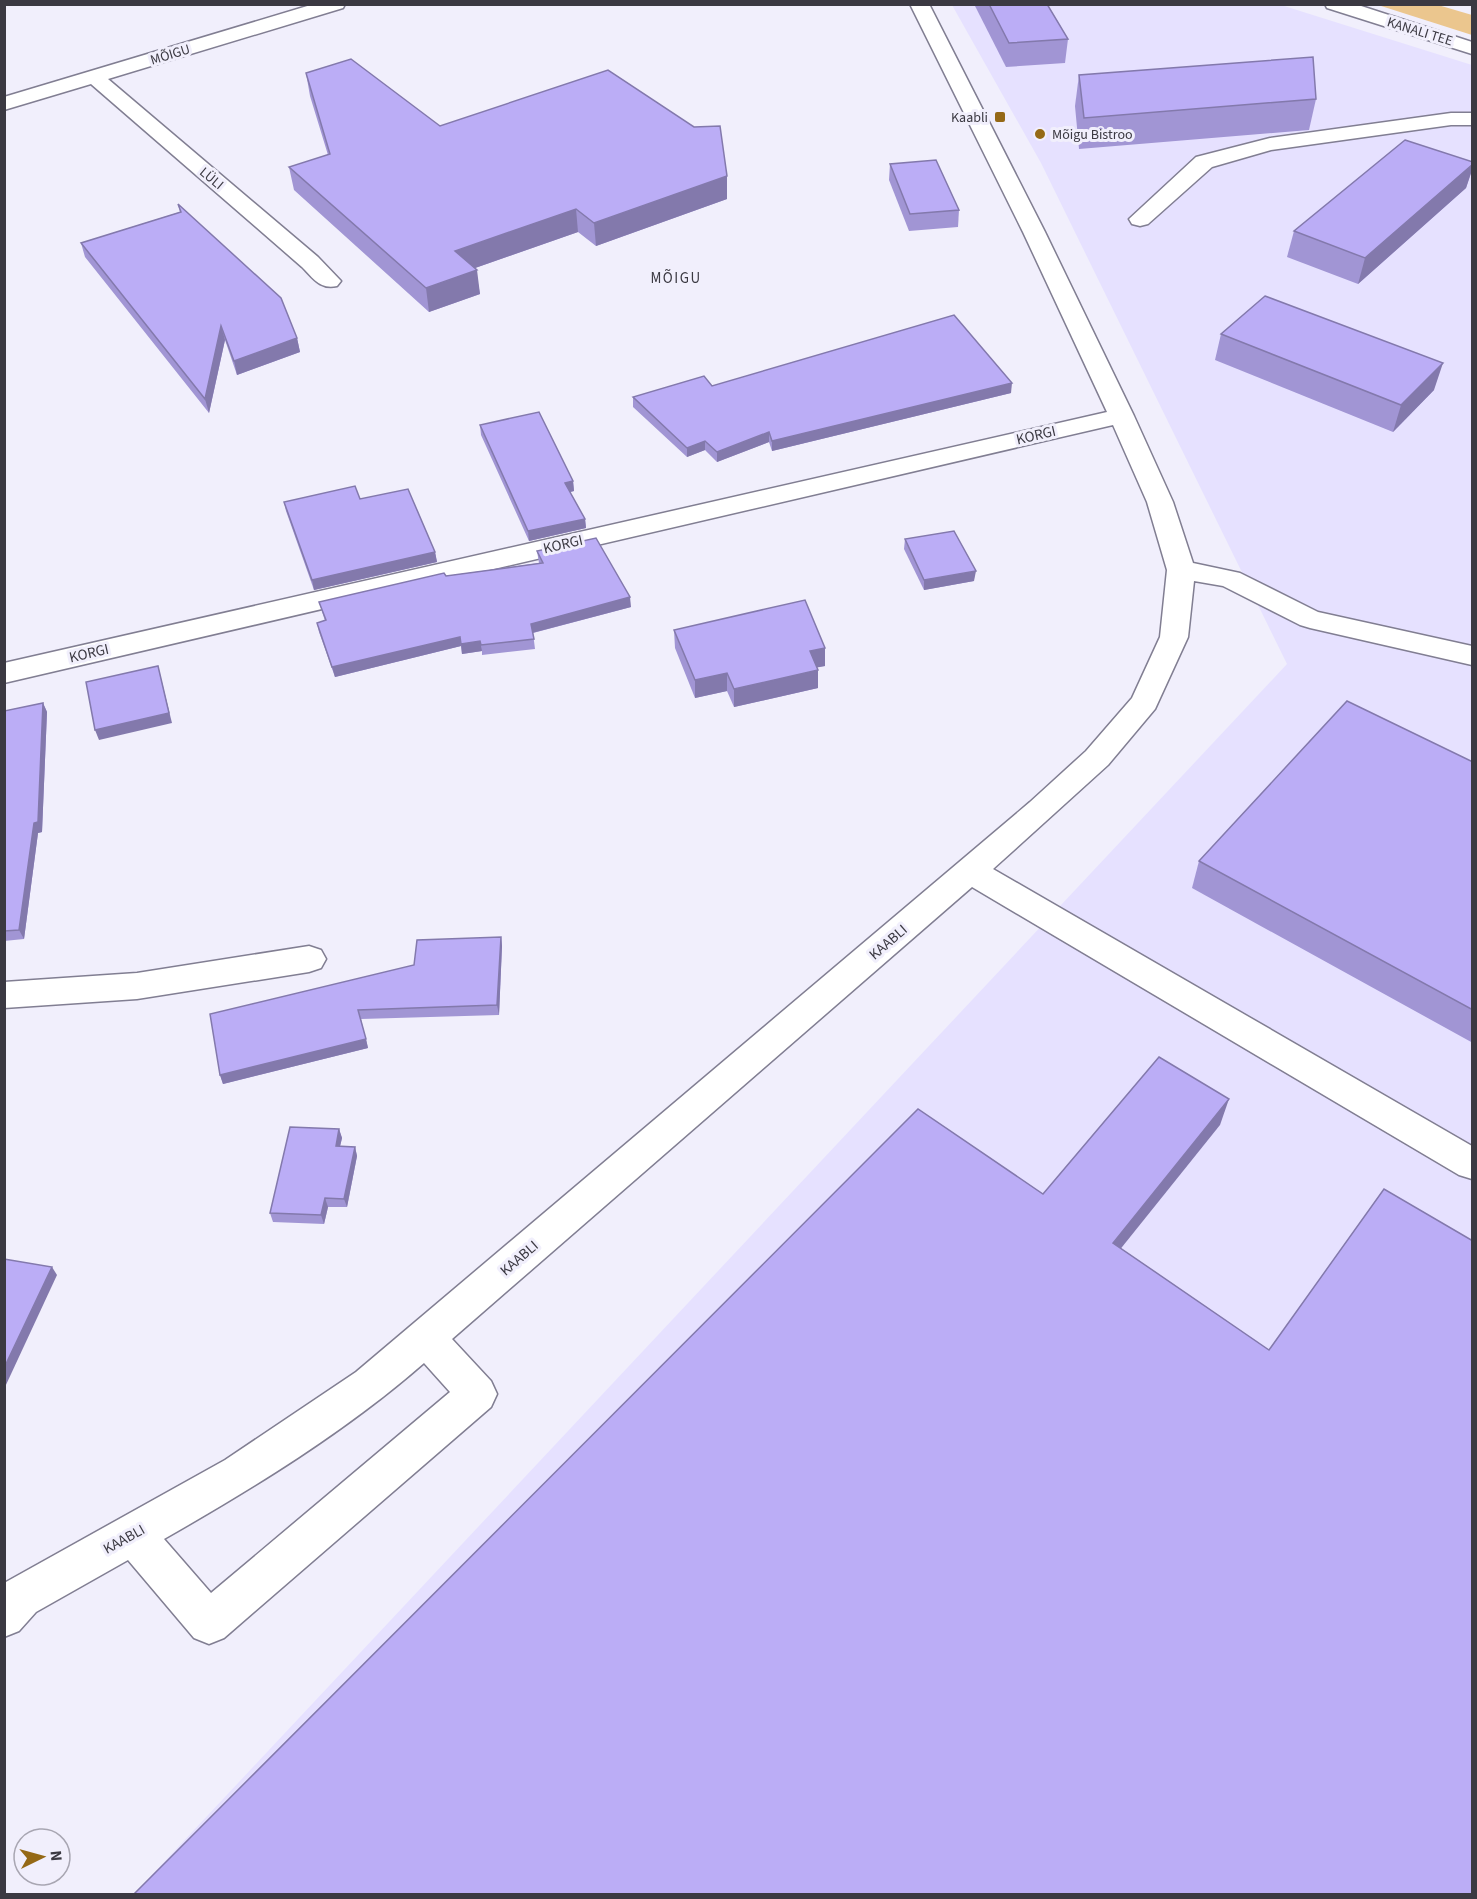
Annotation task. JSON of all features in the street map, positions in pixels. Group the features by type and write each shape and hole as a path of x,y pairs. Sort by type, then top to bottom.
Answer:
{"street":[{"name":"MÕIGU","path":"4,104 336,4"},
{"name":"KAABLI","path":"10,1603 239,1474 370,1385 970,872 1097,758 1145,702 1174,637 1181,570 1160,502 1034,232 920,4"},
{"name":"KANALI TEE","path":"1334,4 1473,48"},
{"name":"LÜLI","path":"94,77 310,262 329,281"},
{"path":"1140,219 1204,162 1270,144 1451,119 1473,120"},
{"name":"KORGI","path":"4,673 1121,416"},
{"path":"1181,570 1230,579 1310,619 1473,655"},
{"path":"970,872 1473,1164"},
{"path":"4,995 136,986 309,959"},
{"path":"133,1534 209,1623 477,1394 426,1338"}],"shaded area":[{"path":"952,5 1281,5 1472,65 1472,1894 134,1894 1287,664 1041,163"},
{"path":"1378,5 1438,5 1472,15 1472,35"}],"building":[{"path":"989,4 1047,4 1068,39 1009,43"},
{"path":"1313,57 1316,99 1084,118 1079,75"},
{"path":"351,59 440,126 608,70 694,127 720,126 727,176 594,223 576,209 455,251 477,270 426,288 289,167 330,154 306,73"},
{"path":"1405,140 1473,162 1473,164 1365,258 1294,231"},
{"path":"936,160 959,210 910,214 890,164"},
{"path":"178,204 281,298 297,338 234,361 221,326 205,399 81,243 181,212"},
{"path":"1265,296 1443,363 1401,405 1221,334"},
{"path":"954,315 1012,383 772,441 769,432 717,452 705,441 687,448 633,397 704,376 712,386"},
{"path":"539,412 573,481 565,483 585,519 528,531 480,425"},
{"path":"355,486 360,499 408,489 435,552 312,580 284,502"},
{"path":"954,531 976,571 924,580 905,539"},
{"path":"596,538 630,597 531,624 534,639 481,645 480,641 461,644 460,637 332,667 317,623 326,620 319,602 444,573 446,576 543,563 537,551"},
{"path":"805,600 825,648 810,651 818,670 734,689 727,673 695,680 674,630"},
{"path":"158,666 169,713 95,730 86,682"},
{"path":"1347,701 1473,762 1473,1010 1199,861"},
{"path":"43,703 38,822 34,823 19,930 4,931 4,711"},
{"path":"501,937 497,1005 358,1010 366,1039 220,1075 210,1014 414,965 417,940"},
{"path":"1159,1057 1229,1099 1113,1243 1269,1350 1384,1189 1473,1241 1473,1894 134,1894 918,1109 1043,1194"},
{"path":"290,1127 339,1129 336,1146 355,1147 344,1199 325,1198 321,1215 270,1213"},
{"path":"4,1259 52,1267 4,1368"}],"place":[{"name":"Kaabli","path":"1000,117"},
{"name":"Mõigu Bistroo","path":"1040,134"}],"district":[{"name":"MÕIGU","path":"676,278"}]}
